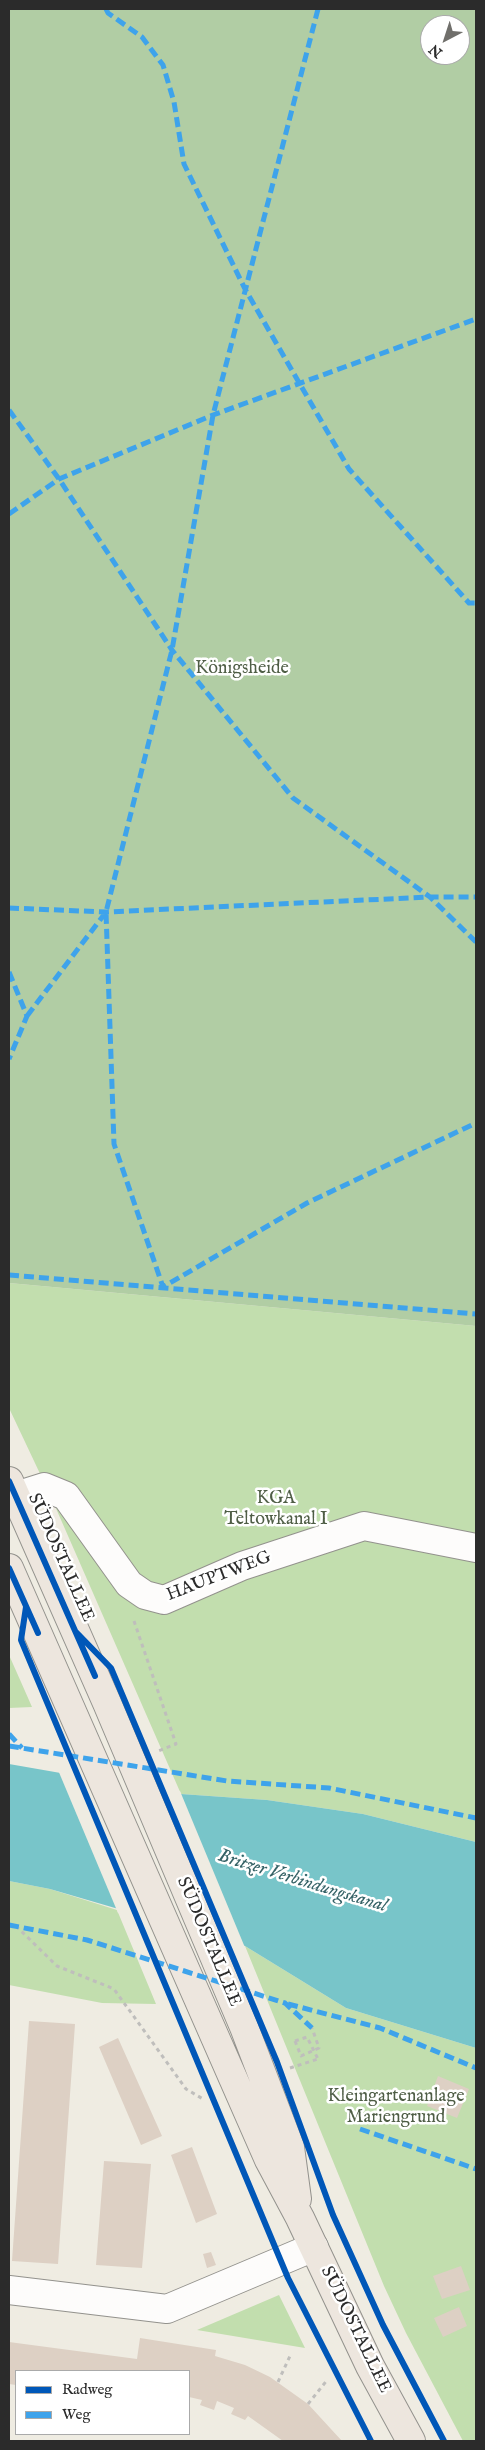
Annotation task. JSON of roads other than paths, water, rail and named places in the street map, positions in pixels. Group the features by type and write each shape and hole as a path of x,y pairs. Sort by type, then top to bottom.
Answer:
{"main road":[{"name":"SÜDOSTALLEE","path":"11,1492 107,1703 244,2027 290,2147 300,2218"},
{"name":"SÜDOSTALLEE","path":"9,1568 204,2016 269,2160 300,2218 370,2366 412,2441"}],"street":[{"name":"HAUPTWEG","path":"11,1492 44,1487 66,1496 129,1584 145,1595 164,1600 242,1566 364,1526 476,1548"},
{"path":"9,2290 167,2309 314,2247"}],"water":[{"name":"Britzer Verbindungskanal","path":"9,1764 181,1794 267,1800 363,1814 476,1842 476,2048 346,2008 245,1946 50,1889 9,1881"}],"park label":[{"name":"Königsheide","path":"242,669"},
{"name":"KGA Teltowkanal I","path":"276,1509"},
{"name":"Kleingartenanlage Mariengrund","path":"396,2107"}]}
